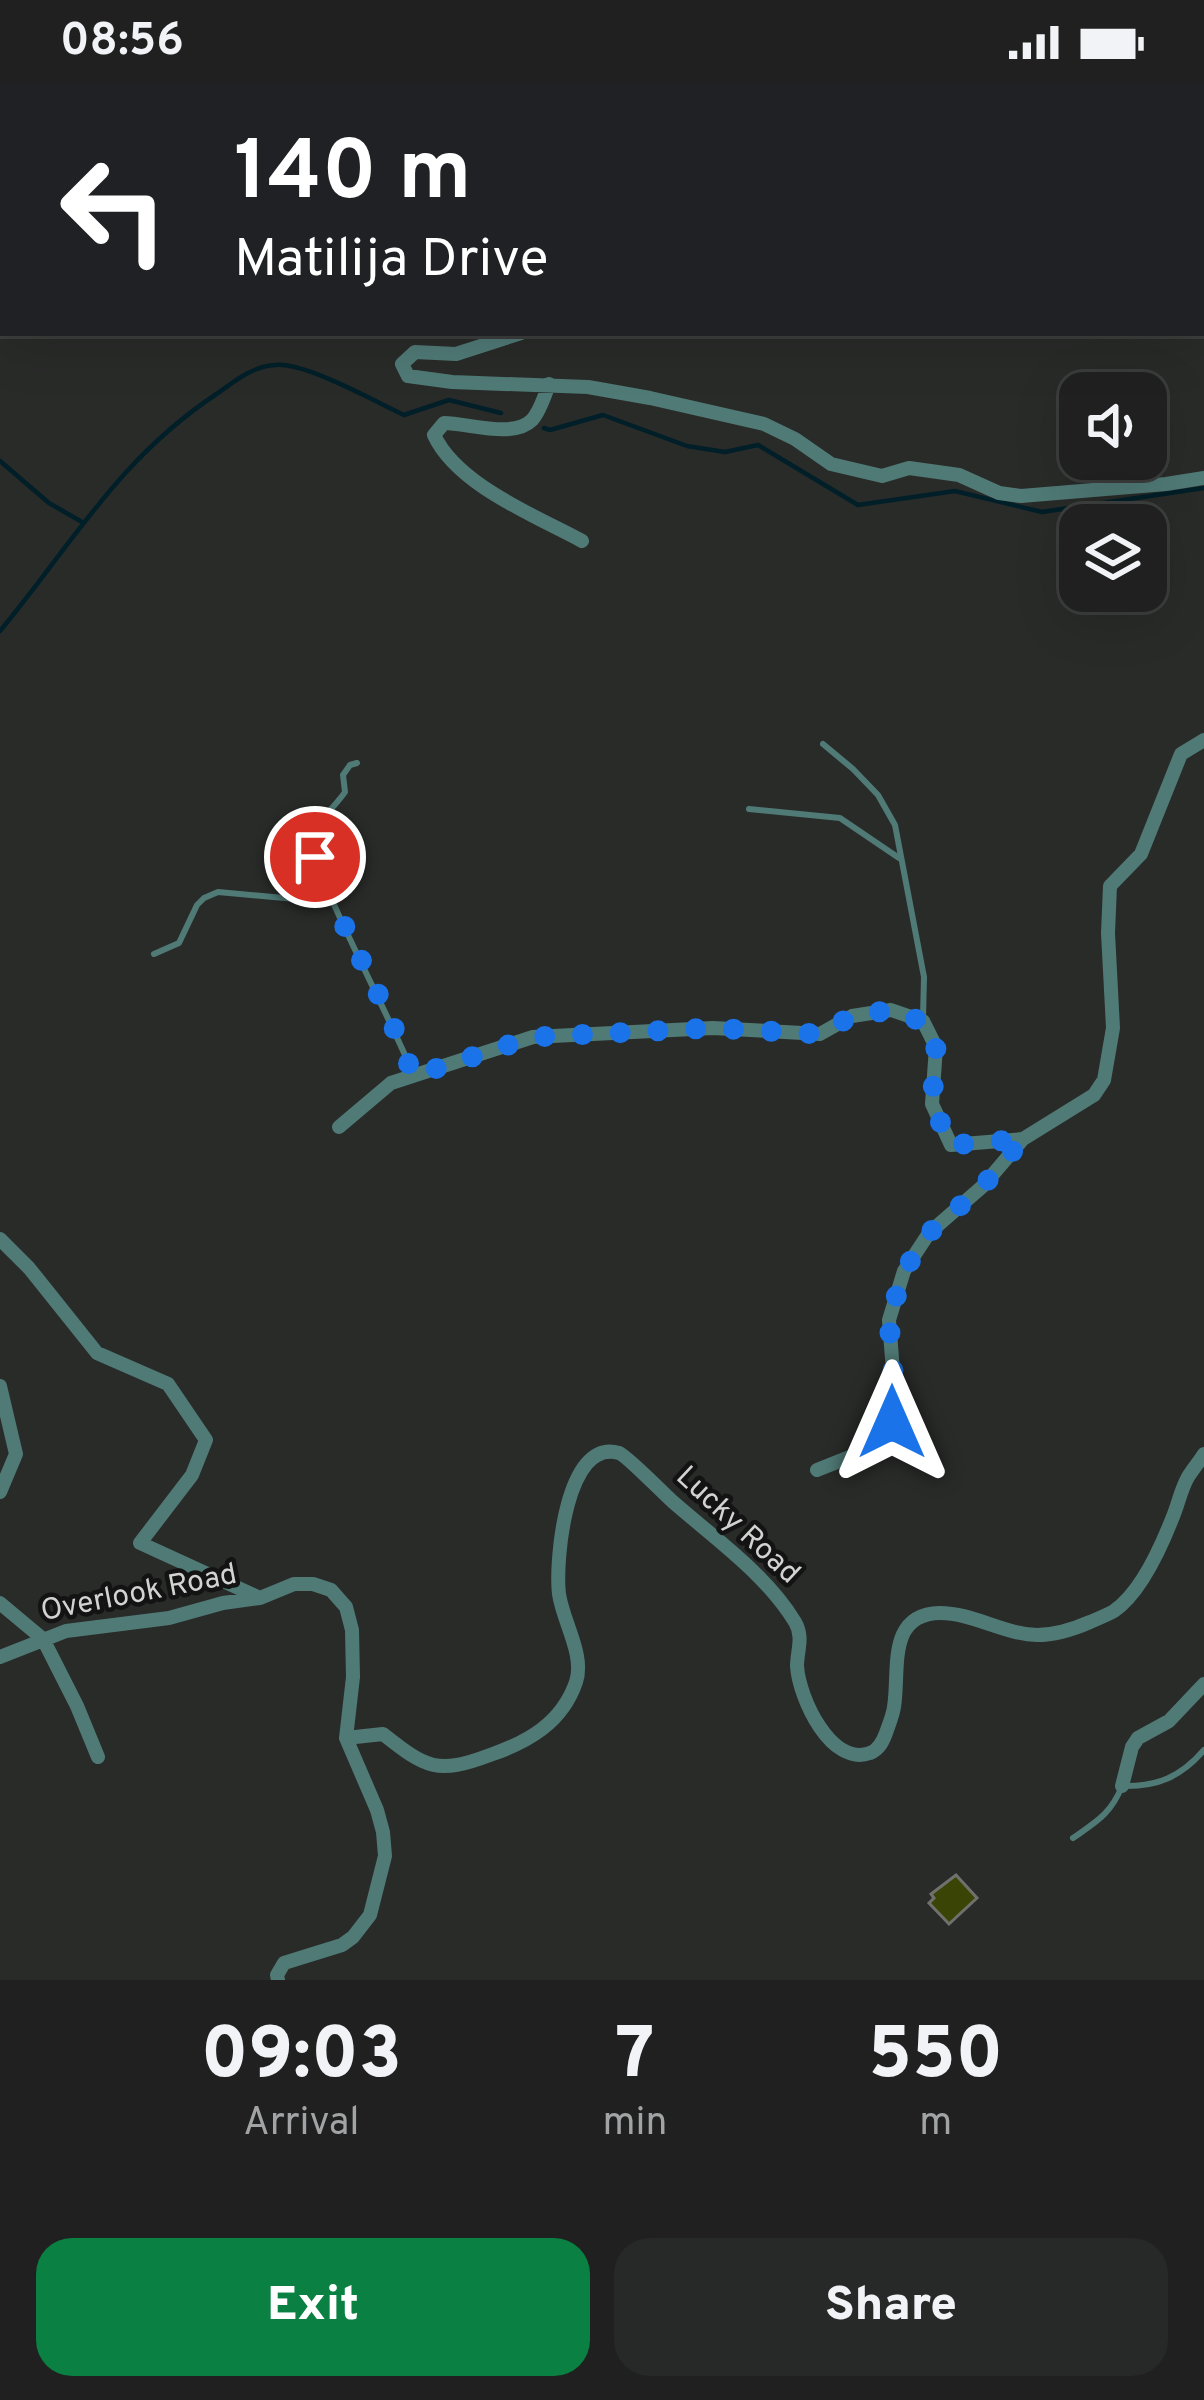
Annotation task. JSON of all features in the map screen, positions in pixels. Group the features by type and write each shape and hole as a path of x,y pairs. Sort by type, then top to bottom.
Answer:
{"street":[{"path":"512,336 456,354 415,352 402,364 407,376 550,384 650,398 764,424 831,464 883,476 909,468 959,475 999,493 1021,496 1204,478"},
{"path":"550,384 534,418 521,427 485,429 445,423 434,435 440,447 482,487 582,541"},
{"path":"818,1470 872,1448 892,1422 889,1320 904,1271 929,1233 983,1186 1023,1139 1094,1095 1104,1080 1113,1028 1110,886 1141,854 1181,754 1204,740"},
{"path":"339,1127 391,1083 533,1037 713,1028 820,1034 852,1016 891,1010 923,1022 936,1047 932,1104 951,1145 1023,1139"},
{"path":"0,1240 29,1268 97,1353 168,1384 206,1440 192,1475 140,1543 260,1598"},
{"path":"0,1385 16,1454 0,1492"},
{"name":"Lucky Road","path":"346,1738 383,1734 417,1760 458,1767 506,1750 547,1727 564,1711 579,1677 560,1594 559,1557 577,1475 600,1453 614,1450 627,1456 780,1601 799,1628 797,1665 807,1701 825,1734 849,1755 872,1753 883,1744 894,1708 898,1642 910,1623 932,1613 955,1614 990,1627 1036,1635 1074,1629 1116,1610 1152,1561 1186,1479 1204,1454"},
{"name":"Overlook Road","path":"0,1657 66,1631 169,1618 260,1598 294,1584 331,1590 346,1607 352,1630 353,1677 346,1738 376,1810 385,1856 370,1915 353,1937 342,1946 284,1963 278,1980"},
{"path":"0,1604 43,1639 98,1756"},
{"path":"1122,1786 1138,1738 1169,1721 1204,1684"}],"lane":[{"path":"823,744 878,795 896,825 924,977 923,1022"},
{"path":"356,763 343,776 345,792 311,834 310,844 329,896 413,1076"},
{"path":"749,808 841,818 902,861"},
{"path":"154,954 179,943 197,905 218,892 306,900 329,896"},
{"path":"1072,1838 1108,1812 1122,1786 1146,1787 1171,1779 1204,1750"}],"building":[{"path":"956,1875 977,1898 949,1924 929,1903 934,1898 931,1894"}],"waterway":[{"path":"0,631 99,503 152,445 252,371 275,365 304,370 404,415 449,400 501,413"},
{"path":"544,428 603,415 687,446 725,452 758,445 858,505 955,491 1042,512 1204,488"},
{"path":"0,461 49,503 82,522"}],"route":[{"path":"315,857 413,1076 533,1037 713,1028 820,1034 852,1016 891,1010 923,1022 936,1047 932,1104 951,1145 1023,1139 983,1186 929,1233 904,1271 889,1320 892,1422"}]}
